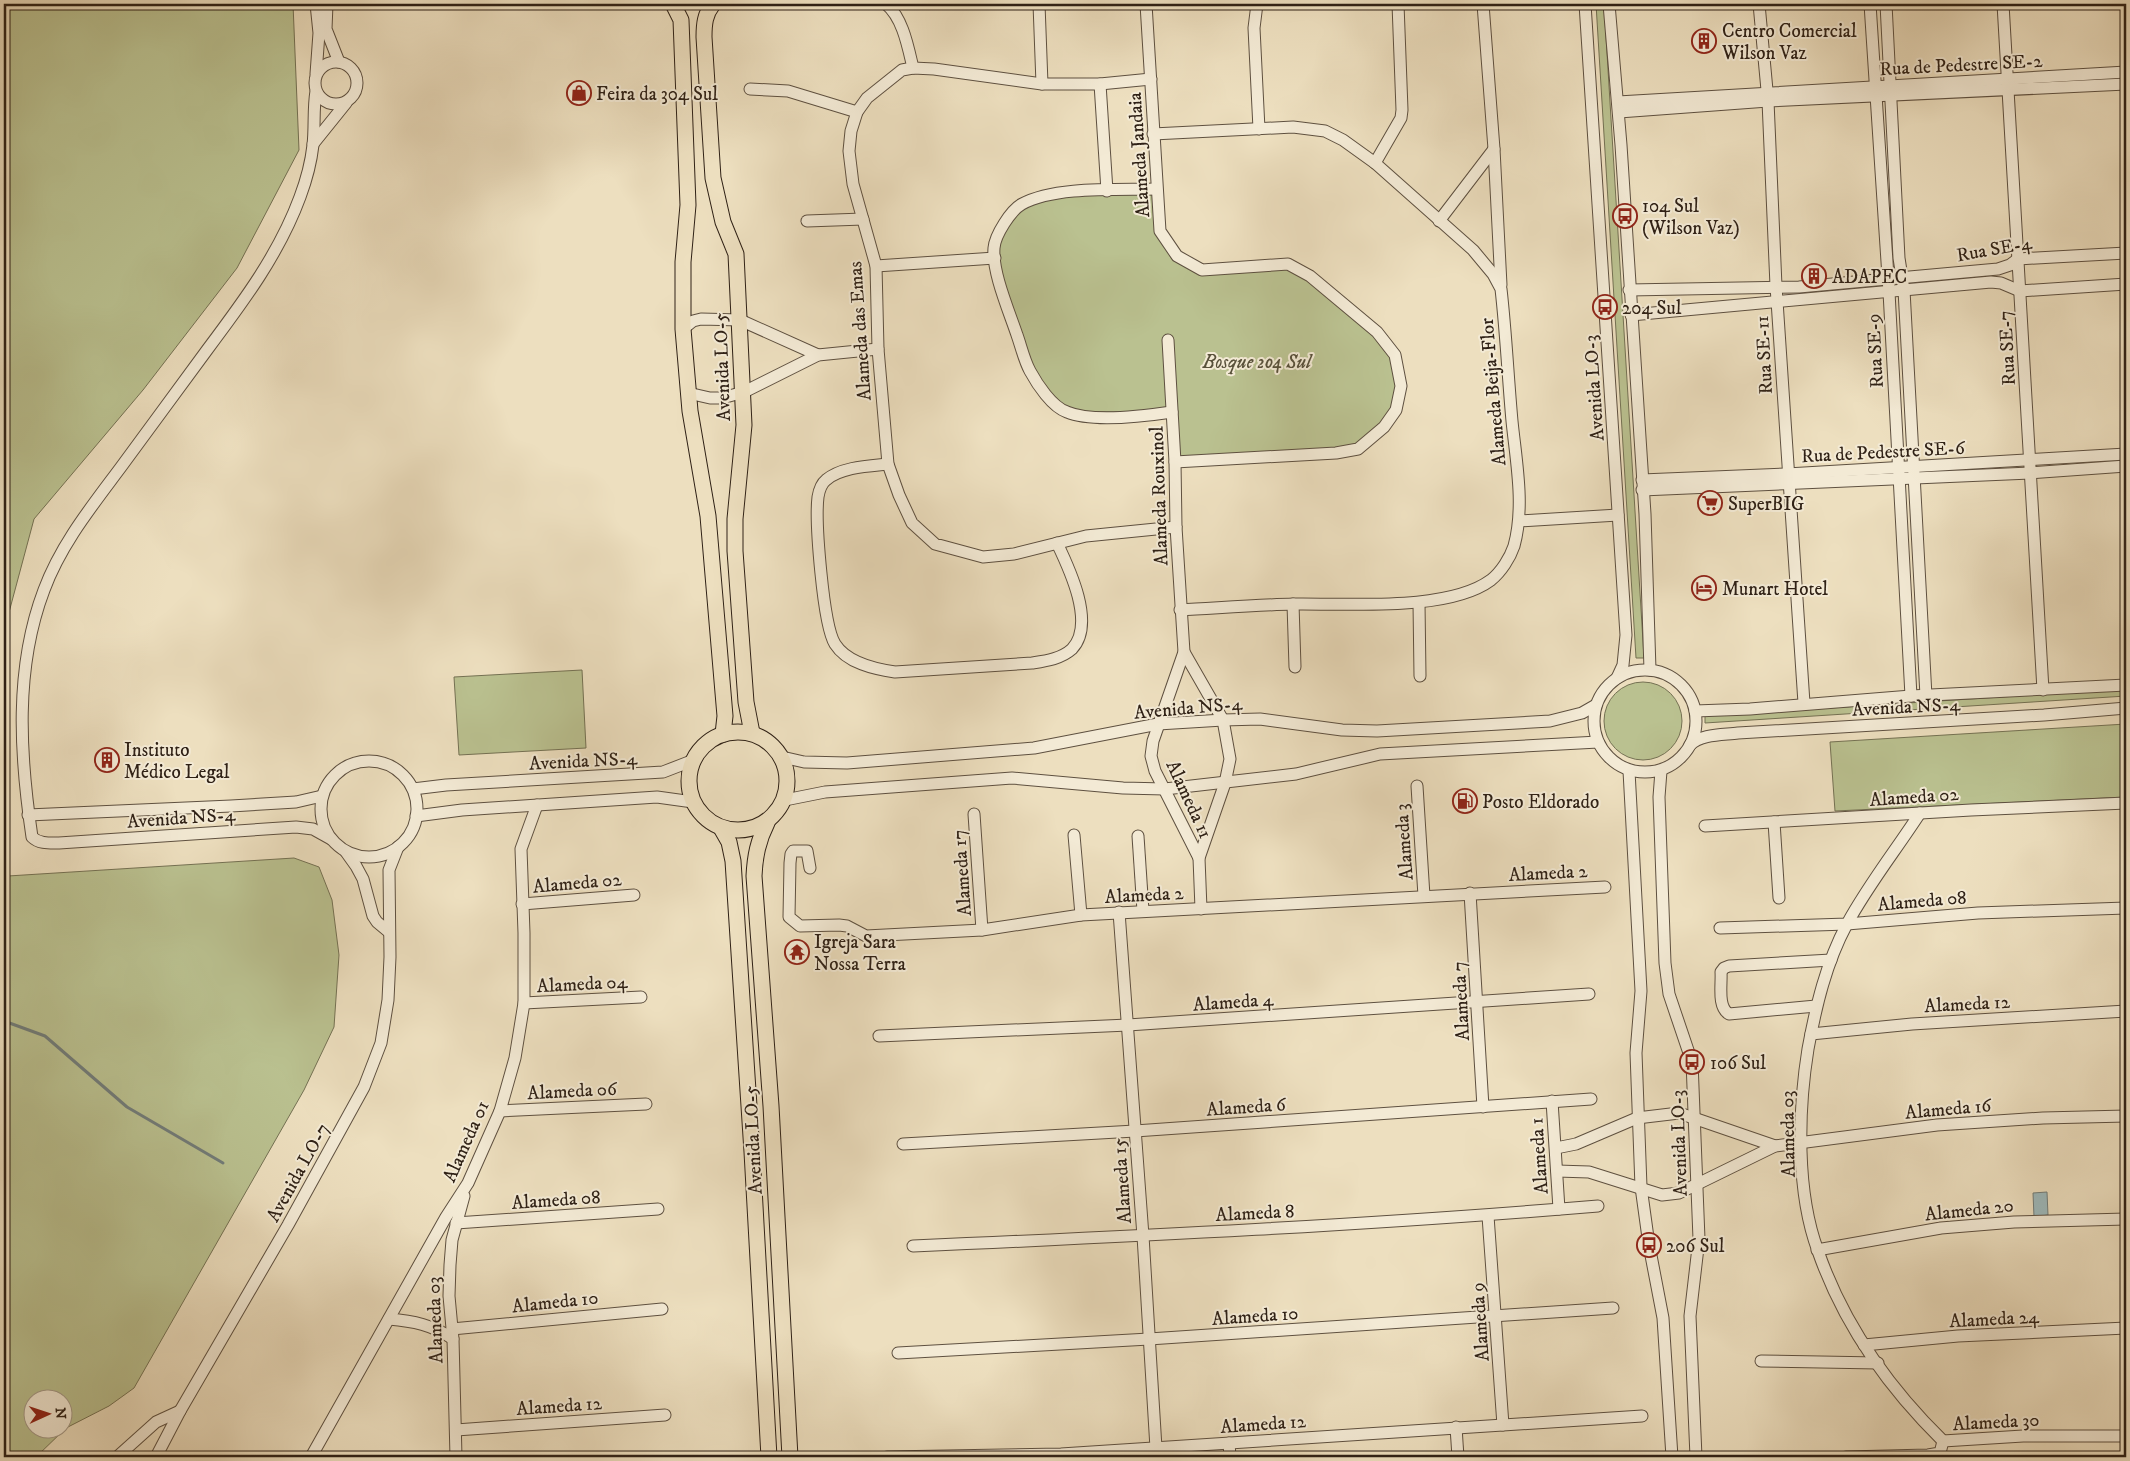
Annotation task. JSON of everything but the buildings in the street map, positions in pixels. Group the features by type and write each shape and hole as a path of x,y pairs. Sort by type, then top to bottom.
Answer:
{"main road":[{"name":"Avenida LO-5","path":"673,4 681,20 688,205 683,262 683,330 688,393 711,538 725,716 723,734"},
{"name":"Avenida LO-5","path":"713,4 704,22 704,37 713,178 723,222 736,254 744,392 743,453 735,519 735,551 746,702 752,733"},
{"path":"738,731 752,733 764,738 774,746 782,757 788,778 785,800 779,811 767,823 752,830 737,832 721,828 704,818 693,802 689,781 694,760 709,741 723,734 738,731"},
{"name":"Avenida LO-5","path":"767,823 758,840 754,876 771,1106 790,1457"},
{"name":"Avenida LO-5","path":"721,828 729,842 733,861 769,1457"}],"street":[{"path":"28,815 24,775 23,683 33,624 43,592 65,546 86,513 261,277 286,230 300,197 308,171 313,144 319,24 316,4"},
{"path":"327,4 326,28 339,62"},
{"path":"886,4 890,7 900,25 913,68"},
{"path":"1039,4 1042,84"},
{"name":"Alameda Jandaia","path":"1146,4 1160,231 1177,256 1202,270 1288,264 1310,276 1377,332 1395,356 1401,386 1396,410 1384,427 1358,449 1336,453 1175,462"},
{"path":"1257,4 1254,28 1259,128"},
{"path":"1375,163 1401,118 1398,4"},
{"path":"1482,4 1494,149 1501,289"},
{"name":"Avenida LO-3","path":"1585,4 1626,635 1623,665 1617,678"},
{"path":"1609,4 1618,107 1642,485 1650,670"},
{"name":"Rua SE-11","path":"1759,4 1768,96 1776,286 1804,703"},
{"name":"Rua SE-9","path":"1870,4 1889,292 1897,474 1911,696"},
{"name":"Rua SE-9","path":"1886,4 1899,258 1903,284 1915,473 1926,696"},
{"name":"Rua SE-7","path":"2003,4 2043,690"},
{"path":"313,144 356,93 358,80 351,68 339,62 327,63 316,76"},
{"name":"Alameda das Emas","path":"1151,79 1100,84 1042,84 962,72 913,68 902,70 867,98 857,112 851,131 850,151 853,184 876,266 878,349 888,464 912,522 935,544 983,557 1014,554 1057,543 1107,534 1176,527"},
{"name":"Rua de Pedestre SE-2","path":"2008,85 2126,72"},
{"path":"1100,84 1107,191"},
{"name":"Rua de Pedestre SE-2","path":"1618,107 1768,96 2008,85 2126,84"},
{"path":"750,89 788,92 857,112"},
{"path":"316,91 328,103 337,105 346,103"},
{"name":"Alameda Beija-Flor","path":"1153,134 1293,127 1325,131 1343,140 1375,163 1473,250 1493,274 1501,289 1519,521 1513,548 1504,566 1491,580 1470,591 1450,598 1418,603 1292,604 1180,610"},
{"path":"1439,221 1494,149"},
{"path":"1156,189 1045,196 1020,205 1004,222 994,247 998,277 1029,370 1045,394 1066,412 1090,417 1140,416 1172,412"},
{"path":"806,221 863,220"},
{"name":"Rua SE-4","path":"1631,315 1889,292 1903,284 1998,269 2010,265 2018,259 2126,253"},
{"path":"876,266 995,258"},
{"name":"Rua SE-4","path":"1629,290 1799,287 1888,280 1903,284 2001,282 2020,291 2126,284"},
{"path":"683,330 693,321 701,319 740,320 818,354"},
{"name":"Alameda Rouxinol","path":"1168,340 1175,462 1180,610 1184,652"},
{"path":"688,393 710,398 722,398 744,392 818,354 878,349"},
{"name":"Rua de Pedestre SE-6","path":"1915,473 2029,460 2126,454"},
{"path":"888,464 842,472 826,479 820,487 818,498 824,603 834,643 844,654 873,669 895,672 1032,663 1049,660 1072,649 1079,638 1082,620 1070,572 1057,543"},
{"name":"Rua de Pedestre SE-6","path":"1642,485 1915,473 2030,473 2126,466"},
{"path":"1519,521 1618,514"},
{"path":"1418,603 1420,676"},
{"path":"1292,604 1295,667"},
{"name":"Alameda 11","path":"1184,652 1222,720 1230,759 1225,783 1199,858 1200,909"},
{"name":"Alameda 11","path":"1184,652 1158,724 1151,756 1155,771 1199,858"},
{"path":"1650,670 1664,674 1678,682 1689,695 1695,711 1696,728 1685,754 1670,767 1661,771 1645,773 1629,771 1614,763 1603,752 1598,742 1593,721 1596,705 1604,690 1617,678 1632,671 1650,670"},
{"name":"Avenida NS-4","path":"1695,711 1750,709 1804,703 1911,696 2126,685"},
{"name":"Avenida NS-4","path":"782,757 804,762 847,763 1017,750 1158,724 1222,720 1260,719 1342,730 1377,731 1550,721 1582,713 1596,705"},
{"name":"Avenida NS-4","path":"1690,745 1694,741 1738,733 2044,715 2126,708"},
{"path":"785,800 825,792 1012,778 1123,788 1165,789 1296,774 1380,754 1598,742"},
{"path":"344,850 357,856 371,857 385,854 398,847 413,828 416,816 416,802 413,789 405,776 393,767 380,761 365,760 351,764 338,771 328,782 322,796 321,811 324,826 331,839 344,850 356,866 373,916 389,932"},
{"name":"Avenida NS-4","path":"413,789 446,785 663,772 694,760"},
{"name":"Avenida LO-3","path":"1629,771 1641,991 1636,1053 1641,1187 1649,1245 1664,1327 1672,1457"},
{"name":"Avenida LO-3","path":"1661,771 1659,797 1665,962 1669,994 1692,1062 1699,1239 1690,1316 1696,1457"},
{"name":"Alameda 3","path":"1417,786 1424,896"},
{"name":"Avenida NS-4","path":"322,796 296,802 28,815 32,837 35,840 47,843 296,827 312,829 331,839"},
{"path":"416,816 462,810 658,797 693,802"},
{"name":"Alameda 02","path":"1705,826 2126,803"},
{"name":"Alameda 01","path":"311,1457 446,1217 468,1183 500,1111 515,1058 524,1003 520,849 537,805"},
{"name":"Alameda 03","path":"1920,813 1847,924 1831,960 1816,1006 1811,1034 1802,1092 1801,1143 1802,1168 1809,1218 1817,1250 1840,1304 1864,1345 1916,1415 1943,1441"},
{"name":"Alameda 17","path":"974,814 982,930"},
{"path":"1774,822 1779,898"},
{"path":"1074,835 1081,915"},
{"path":"1138,836 1143,911"},
{"name":"Avenida LO-7","path":"156,1457 180,1411 288,1225 364,1087 381,1043 388,1000 390,958 389,870 398,847"},
{"name":"Alameda 2","path":"810,868 807,851 793,851 790,863 789,917 800,926 847,926 866,936 982,930 1081,915 1120,912 1605,887"},
{"name":"Alameda 7","path":"1470,893 1483,1107"},
{"name":"Alameda 02","path":"522,904 634,895"},
{"name":"Alameda 08","path":"1720,928 1847,924 1978,913 2126,908"},
{"name":"Alameda 15","path":"1120,912 1156,1448"},
{"path":"1816,1006 1729,1014 1722,1006 1721,972 1729,966 1831,960"},
{"name":"Alameda 4","path":"879,1036 1128,1026 1589,994"},
{"name":"Alameda 04","path":"524,1003 641,997"},
{"name":"Alameda 12","path":"1811,1034 1912,1024 2126,1011"},
{"name":"Alameda 6","path":"903,1144 1135,1131 1591,1099"},
{"name":"Alameda 1","path":"1552,1102 1559,1209"},
{"name":"Alameda 06","path":"500,1111 646,1104"},
{"name":"Alameda 16","path":"1556,1148 1576,1144 1637,1118 1679,1113 1775,1146"},
{"name":"Alameda 16","path":"1557,1171 1589,1172 1662,1195 1679,1193 1775,1146 1937,1125 2043,1118 2126,1116"},
{"name":"Alameda 03","path":"456,1457 450,1265 452,1240 468,1183"},
{"name":"Alameda 8","path":"913,1246 1143,1236 1488,1216 1598,1206"},
{"name":"Alameda 08","path":"456,1223 658,1210"},
{"name":"Alameda 9","path":"1488,1216 1503,1425"},
{"name":"Alameda 20","path":"1817,1250 1942,1228 2014,1222 2126,1219"},
{"name":"Alameda 10","path":"898,1353 1149,1339 1613,1308"},
{"name":"Alameda 10","path":"452,1334 662,1309"},
{"path":"389,1319 411,1321 452,1334"},
{"name":"Alameda 24","path":"1864,1345 1958,1336 2126,1328"},
{"path":"1761,1361 1878,1364"},
{"path":"117,1457 156,1422 180,1411"},
{"name":"Alameda 12","path":"456,1430 665,1415"},
{"name":"Alameda 12","path":"887,1457 1012,1456 1642,1416"},
{"path":"1456,1427 1458,1457"},
{"name":"Alameda 30","path":"1846,1457 1928,1455 1940,1453 1943,1441 2023,1436 2126,1436"},
{"path":"1229,1443 1230,1457"}],"green space":[{"path":"4,4 293,4 299,150 237,268 143,390 34,519 4,631"},
{"path":"1596,4 1604,4 1644,658 1636,658"},
{"name":"Bosque 204 Sul","path":"1156,189 1160,231 1177,256 1202,270 1288,264 1310,276 1395,355 1396,410 1358,449 1175,462 1172,412 1066,412 1029,370 994,247 1021,205 1045,196"},
{"path":"582,670 586,748 459,755 454,677"},
{"path":"1643,682 1658,685 1671,693 1679,706 1682,721 1679,736 1671,749 1658,757 1643,760 1628,757 1615,749 1607,736 1604,721 1607,706 1615,693 1628,685"},
{"path":"2126,689 2126,696 1705,723 1705,716"},
{"path":"2126,724 2126,797 1835,811 1830,742"},
{"path":"4,844 8,876 294,858 319,867 332,900 339,955 334,1027 304,1090 134,1388 109,1406 72,1425 72,1388 22,1388 22,1438 56,1438 36,1457 4,1457"}],"water":[{"path":"2047,1192 2048,1215 2034,1217 2033,1193"}],"waterway":[{"path":"4,1021 45,1036 127,1107 223,1163"}],"place":[{"name":"Centro Comercial Wilson Vaz","path":"1704,41"},
{"name":"Feira da 304 Sul","path":"579,93"},
{"name":"104 Sul (Wilson Vaz)","path":"1625,216"},
{"name":"ADAPEC","path":"1814,276"},
{"name":"204 Sul","path":"1605,307"},
{"name":"SuperBIG","path":"1710,503"},
{"name":"Munart Hotel","path":"1704,588"},
{"name":"Instituto Médico Legal","path":"107,760"},
{"name":"Posto Eldorado","path":"1465,801"},
{"name":"Igreja Sara Nossa Terra","path":"797,952"},
{"name":"106 Sul","path":"1692,1062"},
{"name":"206 Sul","path":"1649,1245"}]}
